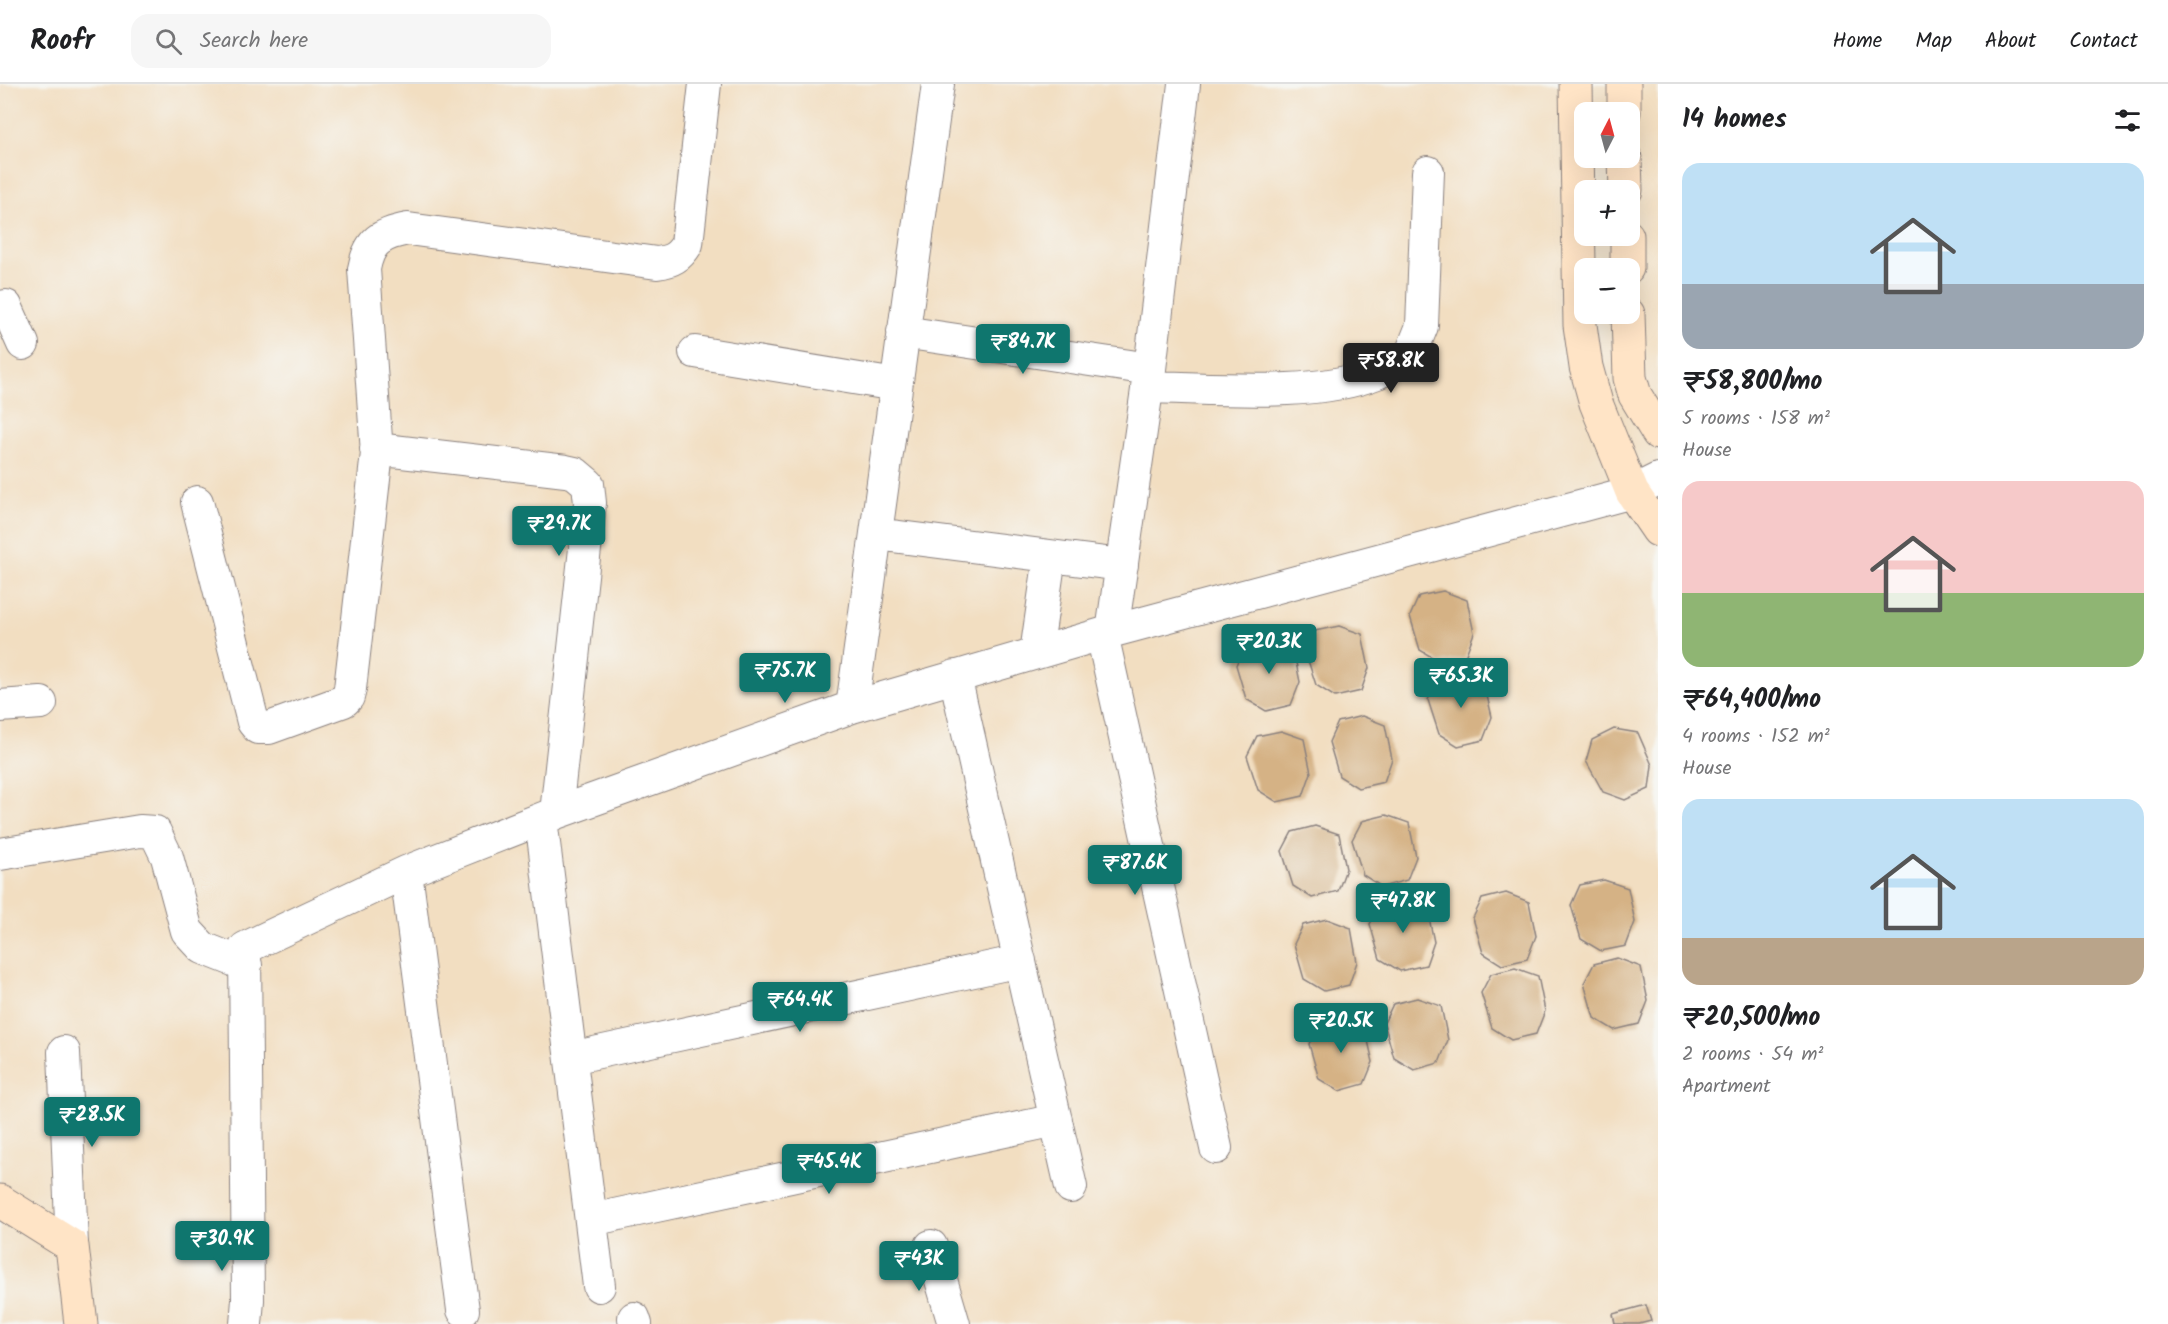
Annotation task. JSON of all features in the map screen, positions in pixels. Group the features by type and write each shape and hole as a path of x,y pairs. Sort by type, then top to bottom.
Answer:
{"street":[{"path":"197,502 252,722 258,728 269,728 337,705 348,697 376,449 364,269 373,244 392,232 408,229 657,263 669,262 681,255 687,244 705,84"},
{"path":"852,707 938,84"},
{"path":"1184,84 1148,378 1122,565 1107,633 1216,1148"},
{"path":"1576,84 1580,325 1586,367 1596,403 1645,486 1658,530"},
{"path":"1624,84 1624,102"},
{"path":"903,332 1148,378 1295,389 1334,384 1376,373 1410,356 1422,326 1428,172"},
{"path":"0,307 6,306 23,344"},
{"path":"1628,324 1630,378 1635,395 1658,433"},
{"path":"695,352 896,385"},
{"path":"376,449 566,471 575,473 588,484 590,503 548,816 571,1058 599,1286"},
{"path":"246,1324 248,1299 246,965 244,948 406,872 548,816 852,707 1107,633 1645,486"},
{"path":"876,534 1122,565"},
{"path":"1036,653 1050,556"},
{"path":"955,676 1071,1187"},
{"path":"0,706 41,703"},
{"path":"0,854 140,831 154,832 167,857 187,931 203,948 246,965"},
{"path":"406,872 463,1310"},
{"path":"571,1058 1020,961"},
{"path":"64,1052 72,1246 81,1324"},
{"path":"591,1220 1056,1120"},
{"path":"0,1201 72,1246"},
{"path":"931,1246 954,1324"}],"building":[{"path":"1443,591 1467,600 1474,633 1465,657 1440,662 1420,650 1410,616 1419,596"},
{"path":"1339,626 1362,634 1369,668 1361,691 1335,697 1316,685 1305,651 1315,631"},
{"path":"1269,640 1293,648 1300,682 1291,705 1266,711 1246,699 1236,665 1245,645"},
{"path":"1461,675 1484,683 1492,717 1483,740 1458,746 1439,734 1428,700 1437,680"},
{"path":"1362,716 1385,725 1392,759 1384,782 1358,788 1339,776 1329,742 1338,722"},
{"path":"1614,729 1638,733 1652,765 1649,789 1625,800 1603,792 1586,761 1592,740"},
{"path":"1281,731 1304,739 1311,773 1303,796 1277,802 1258,790 1247,756 1257,736"},
{"path":"1386,815 1409,823 1416,857 1407,880 1382,887 1363,875 1352,840 1362,821"},
{"path":"1315,826 1339,834 1346,869 1338,891 1312,898 1293,886 1282,851 1292,832"},
{"path":"1604,880 1628,888 1635,922 1626,946 1601,951 1581,939 1571,905 1580,885"},
{"path":"1506,893 1529,902 1536,936 1527,959 1502,965 1483,953 1473,918 1482,899"},
{"path":"1403,899 1427,908 1434,942 1426,965 1400,971 1380,959 1370,924 1380,905"},
{"path":"1327,919 1351,928 1357,962 1349,985 1324,991 1304,979 1294,944 1303,925"},
{"path":"1617,958 1641,967 1648,1001 1639,1024 1614,1030 1594,1018 1584,983 1594,964"},
{"path":"1515,968 1538,976 1545,1011 1536,1034 1511,1040 1492,1028 1481,993 1491,974"},
{"path":"1417,998 1441,1006 1448,1040 1439,1063 1414,1070 1394,1058 1384,1023 1393,1004"},
{"path":"1342,1019 1365,1028 1373,1062 1364,1084 1339,1091 1319,1079 1309,1044 1318,1025"},
{"path":"1646,1305 1651,1321 1639,1324 1615,1324 1613,1314"}]}
